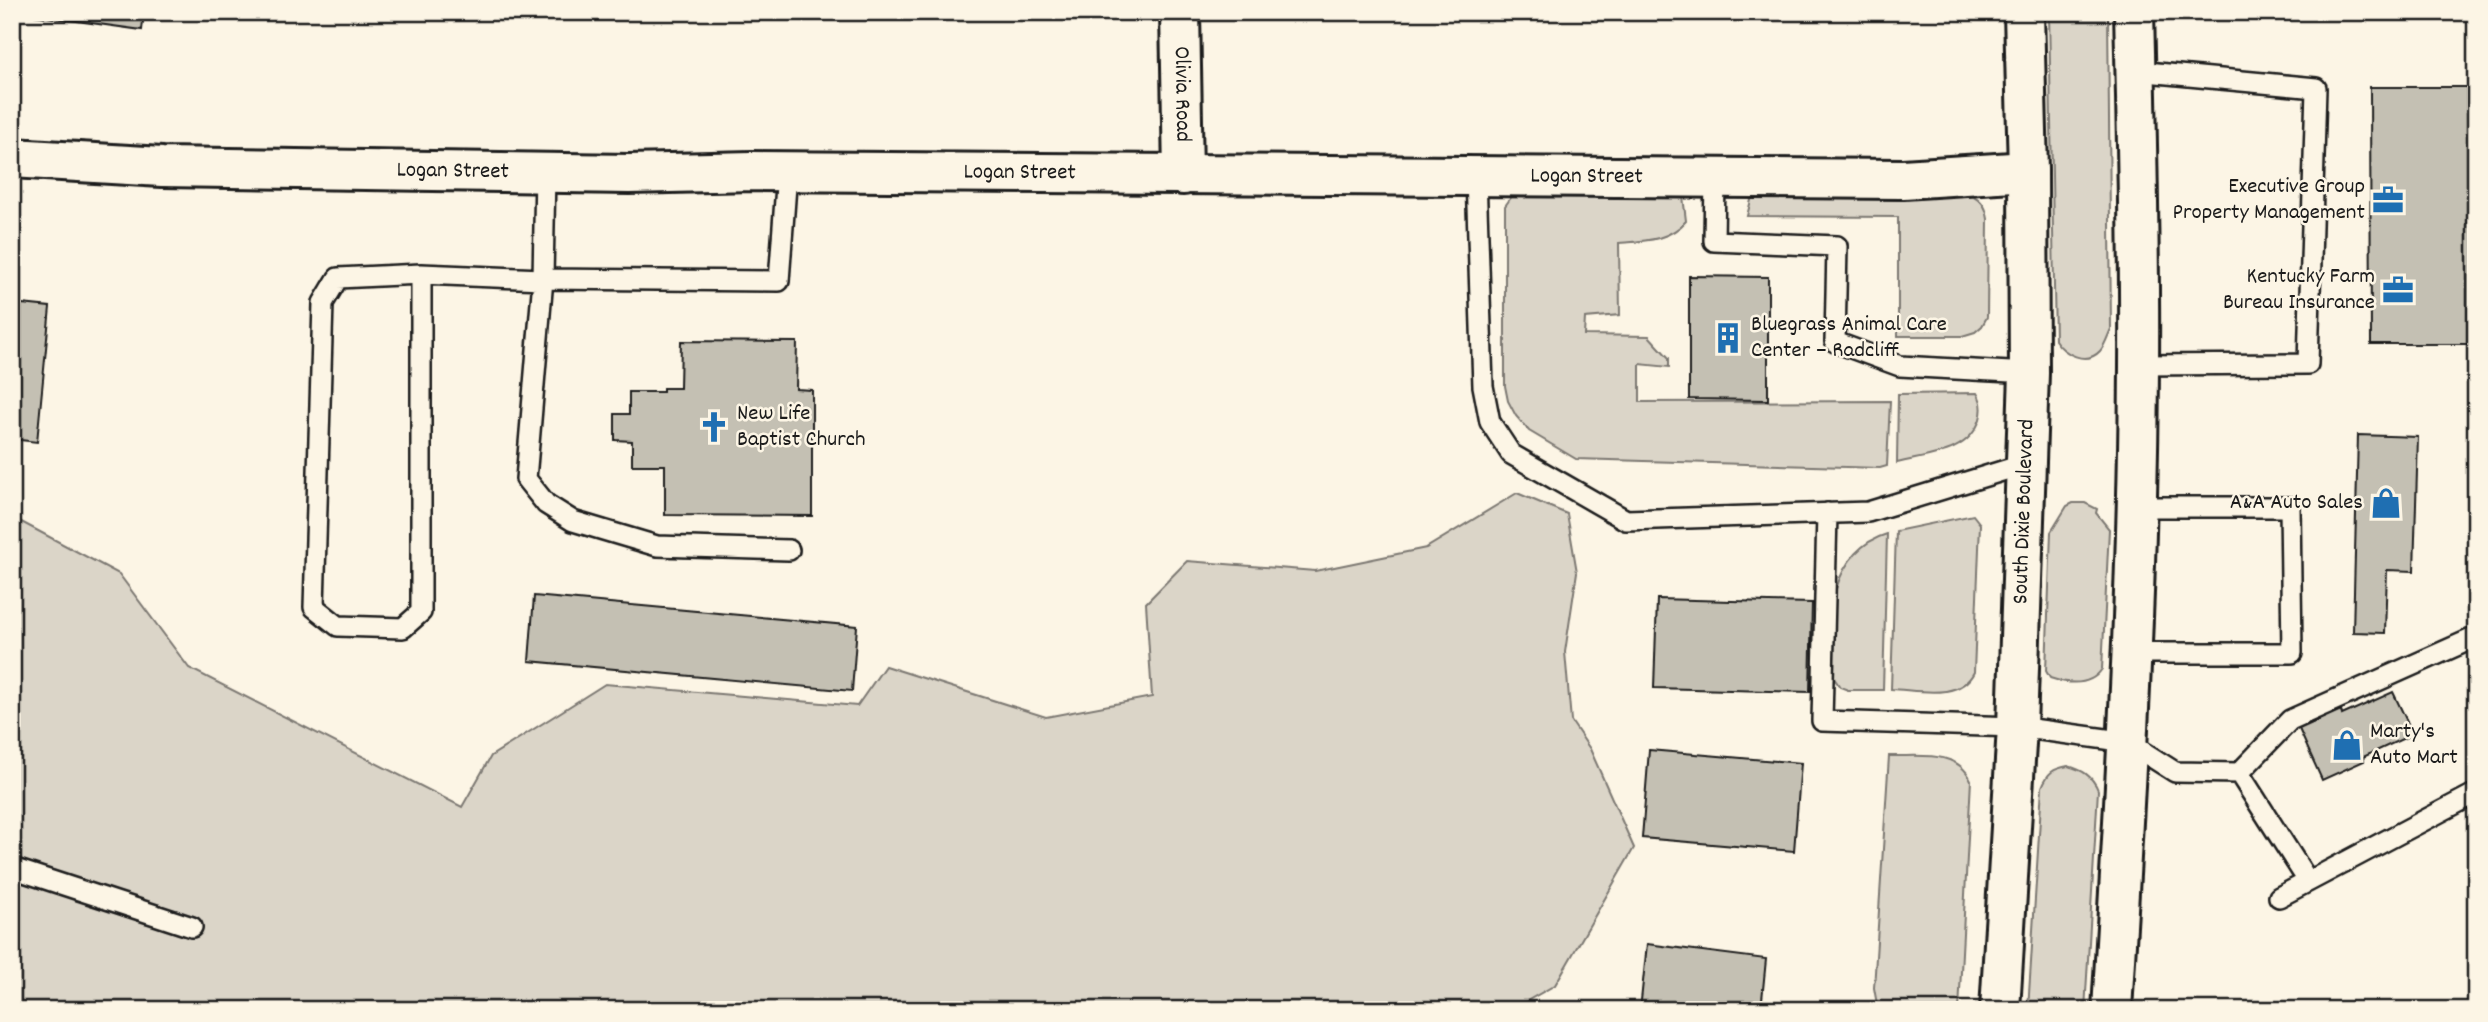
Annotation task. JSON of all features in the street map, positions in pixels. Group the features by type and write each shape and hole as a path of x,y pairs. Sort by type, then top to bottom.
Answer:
{"main road":[{"name":"Olivia Road","path":"1180,12 1183,175"},
{"name":"South Dixie Boulevard","path":"2000,1010 2017,727 2029,373 2024,12"},
{"path":"2112,1010 2128,742 2136,507 2139,365 2134,12"},
{"name":"Logan Street","path":"12,158 162,167 544,172 1903,179 2028,171"}],"lane":[{"path":"2136,72 2316,88 2308,365 2139,365"},
{"path":"544,172 543,279 526,479 546,504 573,520 656,546 789,550"},
{"path":"421,274 421,612 403,628 338,626 314,607 323,303 338,278 421,274 543,279 779,281 787,172"},
{"path":"1476,177 1482,386 1490,422 1511,454 1626,520 1868,512 2025,464"},
{"path":"1715,178 1714,241 1837,246 1835,342 1900,366 2029,373"},
{"path":"2132,653 2292,653 2290,507 2136,507"},
{"path":"1827,513 1822,721 2017,727 2128,742 2175,772 2239,773 2290,720 2476,637"},
{"path":"2239,773 2308,881"},
{"path":"2279,897 2476,793"},
{"path":"12,868 192,927"}],"shaded area":[{"path":"2049,12 2108,12 2111,329 2102,349 2088,358 2070,354 2055,340"},
{"path":"1515,192 1683,196 1686,221 1679,228 1656,239 1619,243 1620,315 1585,318 1584,335 1649,336 1669,358 1669,367 1640,364 1640,402 1890,401 1887,466 1880,468 1576,459 1529,431 1508,401 1505,386 1505,206"},
{"path":"1965,192 1981,202 1988,219 1987,317 1975,332 1962,336 1898,336 1898,217 1747,216 1752,196"},
{"path":"1977,393 1982,405 1981,415 1975,431 1967,440 1934,455 1897,463 1898,394"},
{"path":"1517,493 1567,514 1577,572 1565,652 1571,721 1590,749 1634,848 1555,985 1511,1010 12,1010 12,517 119,574 189,668 462,807 491,756 605,684 857,706 885,666 1046,717 1152,697 1146,603 1187,561 1315,571 1426,548"},
{"path":"2085,503 2097,509 2096,513 2109,529 2102,669 2091,679 2064,682 2050,678 2046,671 2051,532 2067,506"},
{"path":"1973,515 1980,524 1974,672 1968,681 1949,690 1925,692 1891,689 1896,531"},
{"path":"1887,534 1883,690 1848,690 1840,687 1832,673 1836,589 1854,555 1869,542"},
{"path":"1889,756 1947,759 1965,770 1971,780 1959,1010 1878,1010 1874,988"},
{"path":"2068,766 2086,774 2098,790 2085,1010 2028,1010 2042,787 2052,772"}],"building":[{"path":"12,12 144,12 142,30"},
{"path":"2370,87 2474,87 2476,344 2371,344"},
{"name":"Bluegrass Animal Care Center – Radcliff","path":"1689,276 1768,277 1768,400 1689,399"},
{"path":"12,303 50,307 37,442 12,439"},
{"name":"New Life Baptist Church","path":"681,341 797,342 796,389 812,390 812,516 665,515 665,465 632,465 632,441 615,440 615,414 629,414 629,392 663,392 663,388 680,388"},
{"name":"A&A Auto Sales","path":"2358,435 2418,437 2414,571 2387,570 2385,633 2353,632"},
{"path":"534,596 857,626 852,691 529,661"},
{"path":"1657,599 1812,603 1810,692 1654,688"},
{"name":"Marty's Auto Mart","path":"2393,692 2413,734 2322,780 2299,729 2341,710 2342,715"},
{"path":"1649,750 1801,763 1794,851 1642,838"},
{"path":"1647,944 1766,959 1761,1010 1640,1010"}],"place":[{"name":"Executive Group Property Management","path":"2388,200"},
{"name":"Kentucky Farm Bureau Insurance","path":"2398,290"},
{"name":"Bluegrass Animal Care Center – Radcliff","path":"1728,338"},
{"name":"New Life Baptist Church","path":"714,427"},
{"name":"A&A Auto Sales","path":"2386,503"},
{"name":"Marty's Auto Mart","path":"2347,745"}]}
